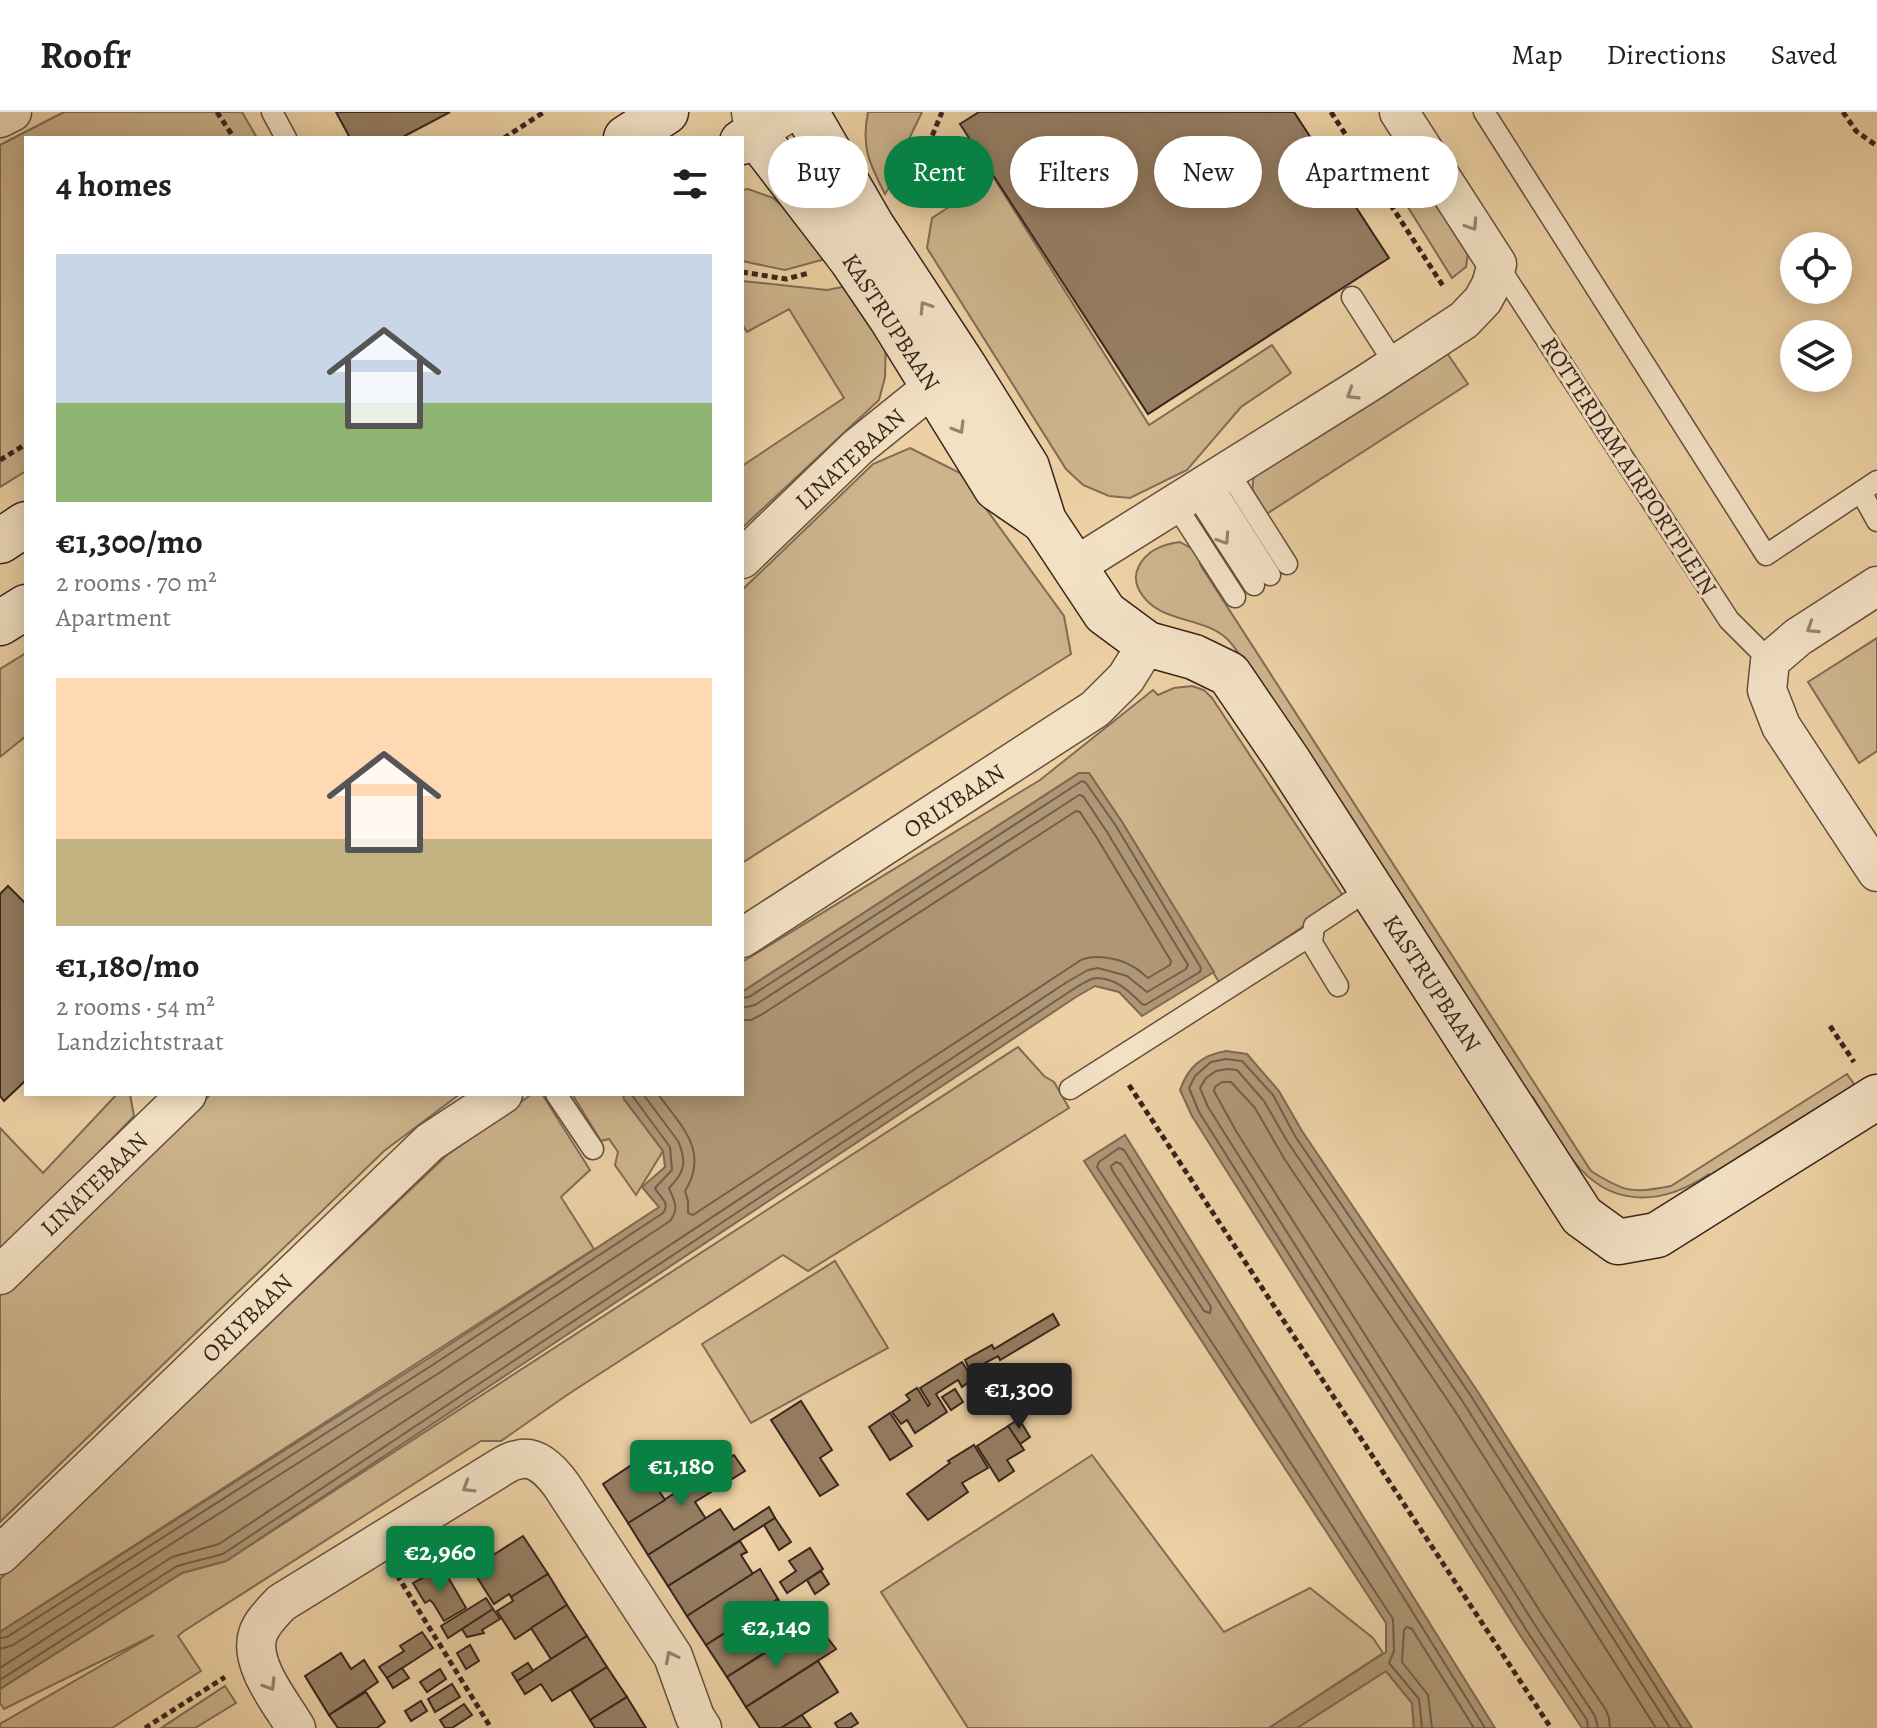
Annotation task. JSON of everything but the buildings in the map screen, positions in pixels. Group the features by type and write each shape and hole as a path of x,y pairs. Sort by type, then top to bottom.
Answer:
{"main road":[{"path":"629,136 666,112"},
{"name":"KASTRUPBAAN","path":"806,112 872,226 948,374"},
{"name":"KASTRUPBAAN","path":"759,125 891,318 948,374 1027,467 1044,521 1105,613 1147,644 1194,657 1229,674 1582,1216 1618,1242 1657,1235 1877,1097"},
{"path":"0,541 24,525"},
{"path":"0,623 24,608"}],"street":[{"path":"0,118 12,112"},
{"name":"ROTTERDAM AIRPORTPLEIN","path":"1399,112 1497,264"},
{"path":"1074,567 1396,366 1464,320 1483,300 1497,264"},
{"name":"LINATEBAAN","path":"744,557 858,447 948,374"},
{"path":"1877,586 1798,637 1770,661 1767,690 1781,726 1877,872"},
{"name":"ORLYBAAN","path":"744,937 1095,709 1126,678 1147,644"},
{"name":"ORLYBAAN","path":"0,1555 430,1142 500,1096"},
{"name":"LINATEBAAN","path":"0,1275 178,1097"},
{"path":"296,1728 260,1668 257,1646 264,1621 281,1603 498,1469 517,1459 527,1459 538,1462 554,1475 673,1656 702,1728"}],"lane":[{"path":"272,112 285,136"},
{"path":"1484,112 1766,555 1869,486 1877,521"},
{"name":"ROTTERDAM AIRPORTPLEIN","path":"1497,264 1729,620 1770,661"},
{"path":"1352,297 1396,366"},
{"path":"1202,487 1270,575 1202,487"},
{"path":"1202,487 1235,597"},
{"path":"1338,986 1312,943 1314,926 1371,888"},
{"path":"1070,1089 1313,934"},
{"path":"557,1096 593,1149"}],"path":[{"path":"217,112 233,136"},
{"path":"507,136 544,112"},
{"path":"1331,112 1464,320"},
{"path":"1843,112 1856,131 1877,146"},
{"path":"744,272 786,279 851,259"},
{"path":"0,460 24,445"},
{"path":"1113,1060 1551,1728"},
{"path":"378,1543 491,1728"},
{"path":"145,1728 221,1680 257,1646"}],"shaded area":[{"path":"64,112 242,112 256,136 24,136 24,472 0,487 0,145"},
{"path":"868,112 922,112 910,136 884,136 884,192 868,154 868,136 865,135"},
{"path":"994,178 1149,425 1272,345 1291,373 1241,407 1187,470 1130,498 1109,496 1083,485 1066,469 927,248 932,218 948,208 994,208"},
{"path":"748,189 768,196 768,208 784,208 829,258 785,270 744,261 744,190"},
{"path":"1408,208 1438,208 1468,253 1466,267 1452,278"},
{"path":"744,281 827,290 847,286 886,336 885,377 879,400 744,526 744,465 844,398 789,309 747,332 744,327"},
{"path":"1447,353 1468,384 1265,515 1254,497 1254,476"},
{"path":"910,448 960,473 1064,616 1071,654 744,862 744,588 873,464"},
{"path":"1180,542 1196,551 1201,566 1591,1171 1629,1189 1671,1186 1847,1074 1856,1087 1713,1179 1709,1174 1673,1192 1655,1197 1637,1197 1603,1187 1588,1176 1573,1160 1533,1097 1528,1100 1232,644 1214,630 1157,609 1139,590 1136,575 1142,560 1156,549"},
{"path":"1877,638 1877,751 1859,763 1808,682"},
{"path":"24,654 24,738 0,757 0,669"},
{"path":"1192,686 1204,690 1212,698 1345,899 1219,982 1122,822 1089,773 1079,773 744,991 744,961 1040,780 1153,690 1158,695 1174,688"},
{"path":"1018,1047 1044,1076 1054,1082 1069,1108 808,1271 783,1255 501,1441 481,1441 184,1631 178,1636 201,1671 112,1728 0,1728 0,1724 154,1635 4,1709 0,1703 0,1689 182,1573 226,1561"},
{"path":"115,1096 130,1096 134,1116 41,1212 0,1249 0,1128 43,1173"},
{"path":"209,1096 457,1096 384,1151 0,1522 0,1293"},
{"path":"529,1096 543,1096 590,1170 561,1197 594,1249 0,1632 0,1579 447,1155"},
{"path":"573,1096 623,1096 663,1151 636,1195 615,1165 618,1152 609,1139 601,1141"},
{"path":"835,1261 888,1348 751,1423 702,1344"},
{"path":"1092,1455 1224,1632 1310,1588 1373,1638 1383,1653 1269,1728 968,1728 881,1592"},
{"path":"1386,1671 1412,1703 1414,1728 1297,1728"},
{"path":"225,1686 236,1703 195,1728 161,1728"}],"water":[{"path":"1079,773 1089,773 1214,972 1142,1016 1119,992 1095,986 1076,997 226,1561 182,1573 0,1689 0,1632 659,1207 642,1187 665,1167 663,1151 623,1096 744,1096 744,991"},
{"path":"1226,1051 1247,1054 1279,1091 1302,1131 1478,1392 1692,1728 1582,1728 1192,1116 1180,1090 1183,1082 1197,1063"},
{"path":"1125,1135 1495,1728 1414,1728 1412,1703 1386,1671 1297,1728 1269,1728 1386,1652 1386,1623 1084,1161"}]}
